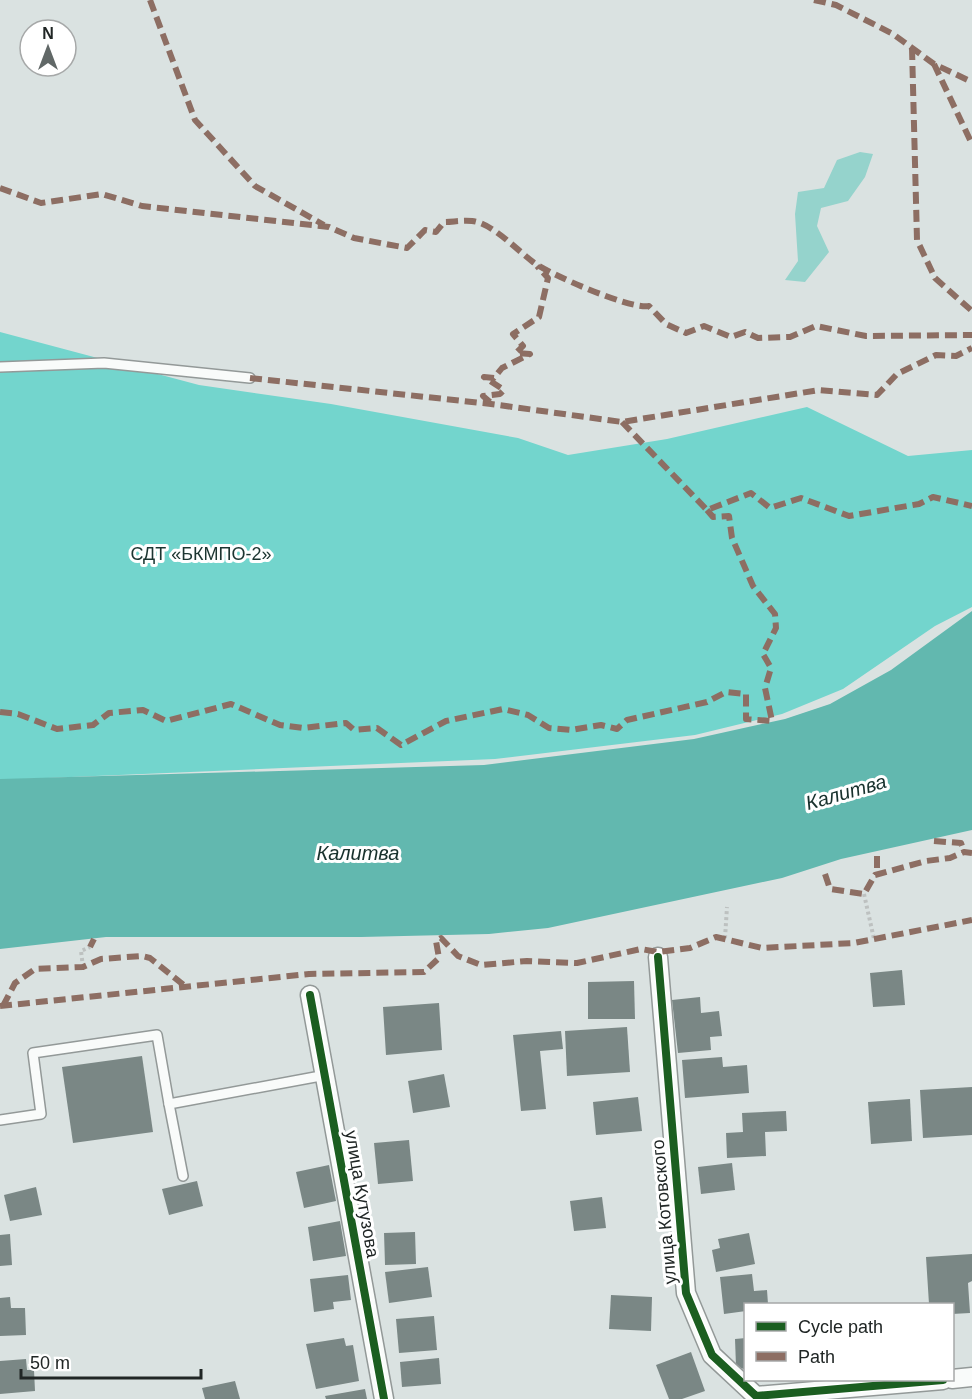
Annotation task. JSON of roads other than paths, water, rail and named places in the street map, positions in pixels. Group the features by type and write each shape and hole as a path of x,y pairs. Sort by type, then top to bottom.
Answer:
{"street":[{"name":"улица Котовского","path":"658,957 686,1293 712,1355 756,1396 931,1381"},
{"name":"улица Кутузова","path":"310,995 384,1399"},
{"path":"954,1379 972,1377"}],"lane":[{"path":"0,367 104,363 249,378"},
{"path":"0,1120 41,1114 33,1053 157,1035 183,1176"},
{"path":"169,1104 326,1075"}],"water":[{"name":"Калитва","path":"972,611 972,830 841,859 782,878 548,928 489,934 361,937 106,937 0,949 0,779 484,765 694,739 785,719 830,704 891,670"}],"park label":[{"name":"СДТ «БКМПО-2»","path":"201,554"}]}
